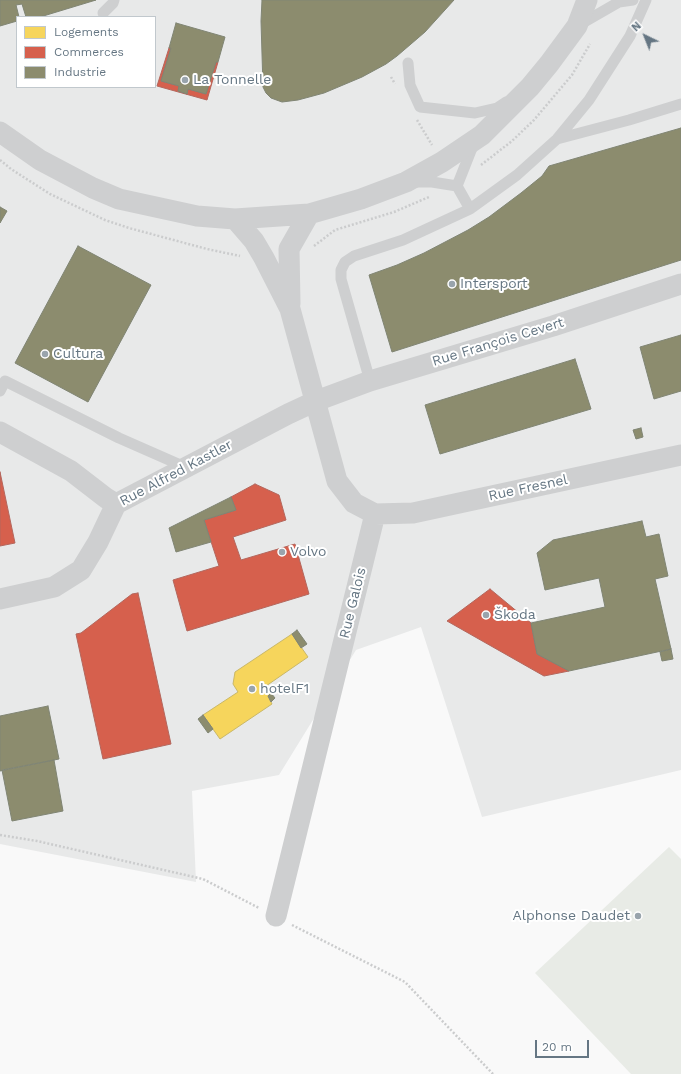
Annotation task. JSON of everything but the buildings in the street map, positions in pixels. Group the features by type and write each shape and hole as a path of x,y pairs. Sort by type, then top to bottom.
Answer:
{"street":[{"path":"0,132 40,160 93,188 119,199 197,216 234,219 309,214 361,200 406,182 442,162 482,135 530,87 577,26 588,0"},
{"path":"290,309 289,249 309,214"},
{"path":"234,219 254,241 290,309 337,481 354,503 375,514"},
{"name":"Rue François Cevert","path":"316,401 370,381 553,326 681,284"},
{"name":"Rue Alfred Kastler","path":"0,599 54,587 81,570 98,542 116,504 281,417 316,401"},
{"path":"0,432 71,471 116,504"},
{"name":"Rue Fresnel","path":"375,514 413,513 681,455"},
{"name":"Rue Galois","path":"276,916 375,514"}],"lane":[{"path":"103,13 114,0"},
{"path":"577,26 619,2 633,0"},
{"path":"370,381 341,279 341,270 345,262 354,256 403,240 470,209 517,175 557,139 589,100 630,36 646,0"},
{"path":"408,63 410,85 420,107 475,113 487,111 497,108 530,87"},
{"path":"557,139 629,120 681,104"},
{"path":"457,186 475,139"},
{"path":"406,182 432,182 457,186"},
{"path":"457,186 470,209"},
{"path":"2,386 185,468"}],"path":[{"path":"391,77 398,89"},
{"path":"415,119 442,162"}],"shaded area":[{"path":"0,0 681,0 681,770 482,817 421,627 356,650 279,775 192,791 196,882 0,844"},
{"name":"Alphonse Daudet","path":"669,847 681,859 681,1074 631,1074 535,973"}],"place":[{"name":"La Tonnelle","path":"185,80"},
{"name":"Intersport","path":"452,284"},
{"name":"Cultura","path":"45,354"},
{"name":"Volvo","path":"282,552"},
{"name":"Škoda","path":"486,615"},
{"name":"hotelF1","path":"252,689"},
{"name":"Alphonse Daudet","path":"638,916"}]}
